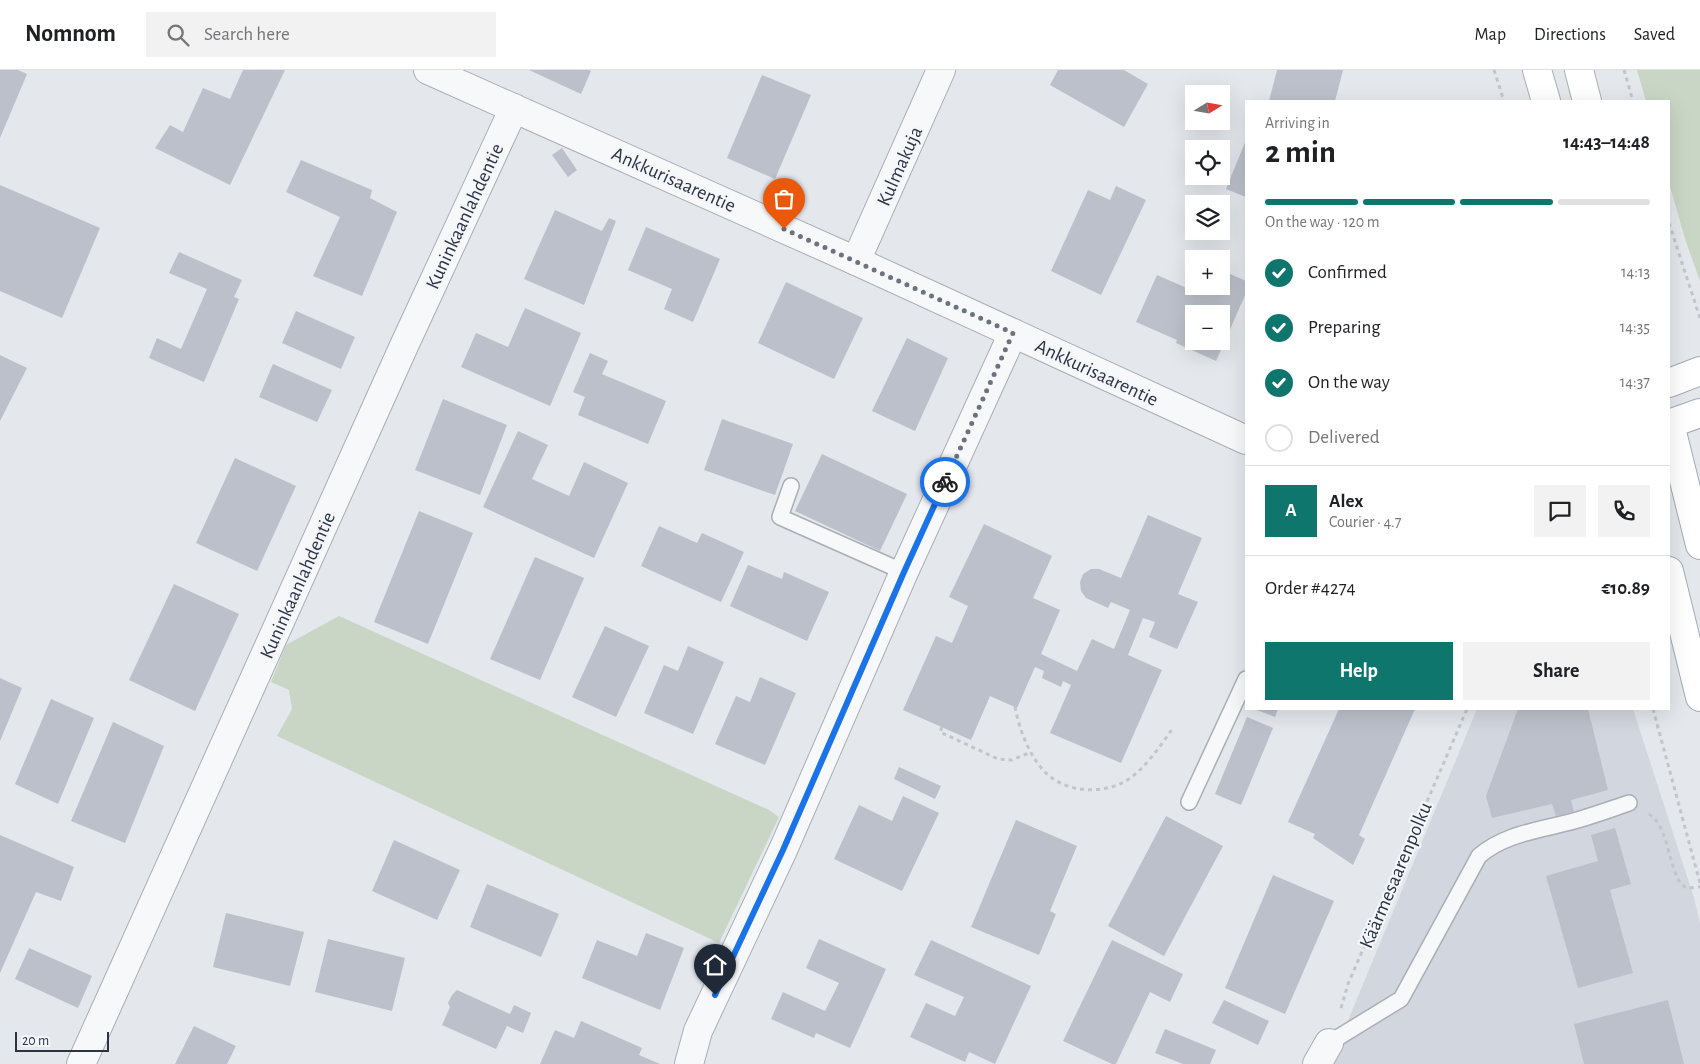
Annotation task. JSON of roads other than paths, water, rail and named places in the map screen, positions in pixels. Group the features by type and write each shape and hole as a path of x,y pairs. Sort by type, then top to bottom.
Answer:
{"main road":[{"path":"1537,70 1546,100"},
{"path":"1579,70 1587,100"},
{"path":"1670,383 1700,371"},
{"path":"1670,423 1700,413"},
{"path":"1670,427 1700,544"},
{"path":"1670,574 1700,697"}],"street":[{"name":"Ankkurisaarentie","path":"428,70 856,261 1245,440"},
{"name":"Kulmakuja","path":"856,261 941,70"},
{"name":"Kuninkaanlahdentie","path":"81,1064 403,348 514,108"},
{"path":"689,1064 698,1031 783,850 904,572 1013,333"}],"lane":[{"path":"791,486 780,518 904,572"},
{"path":"1189,802 1245,681"},
{"path":"1323,1054 1402,999 1479,856 1488,848 1507,838 1568,823 1629,804"}]}
